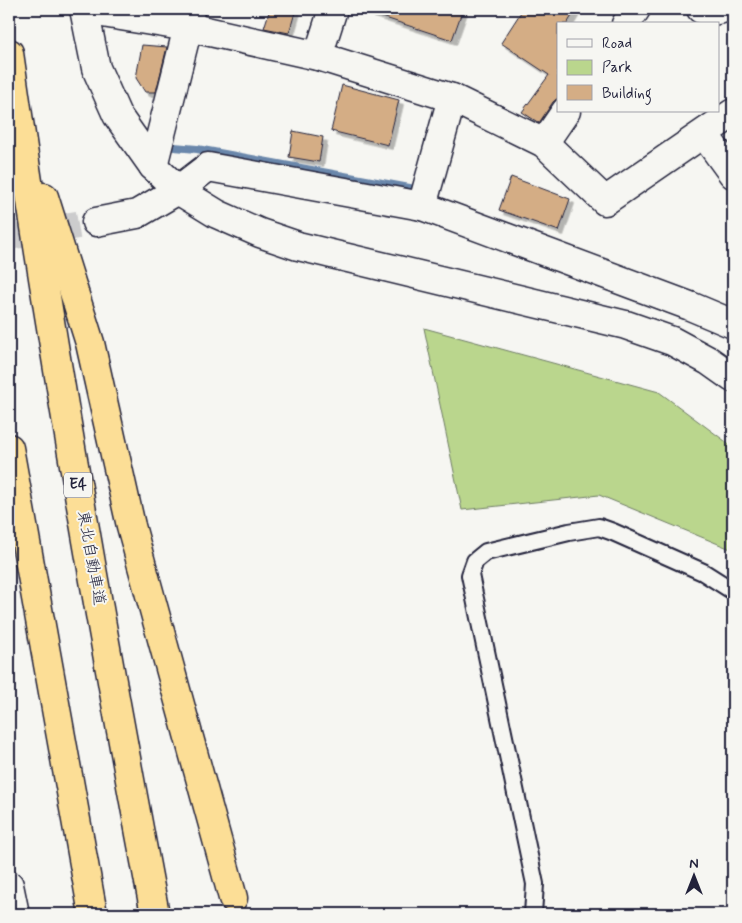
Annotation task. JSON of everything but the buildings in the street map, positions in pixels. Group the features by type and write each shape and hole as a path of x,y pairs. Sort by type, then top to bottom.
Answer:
{"highway":[{"name":"東北自動車道","path":"9,53 75,470 125,756 155,914"},
{"path":"16,104 90,343 131,526 236,909"},
{"path":"9,448 94,914"}],"street":[{"path":"318,56 332,9"},
{"path":"627,22 636,9"},
{"path":"701,9 707,12 722,9"},
{"path":"730,9 733,13"},
{"path":"733,113 605,201 544,143 452,98 189,18 84,10 96,68 116,115 153,166 178,190 218,214 260,233 298,246 635,328 672,341 709,361 733,378"},
{"path":"153,166 189,18"},
{"path":"422,206 452,98"},
{"path":"544,143 565,112"},
{"path":"704,134 733,174"},
{"path":"96,222 137,214 178,190 208,167 422,206 690,306 733,324"},
{"path":"9,885 14,914"}],"lane":[{"path":"533,914 535,884 470,575 475,561 486,552 569,532 599,527 703,572 733,591"}],"green space":[{"path":"424,328 659,392 733,447 733,550 599,495 462,510"}],"waterway":[{"path":"174,147 197,149 415,189 422,192"}],"tunnel":[{"path":"9,236 96,222"}]}
